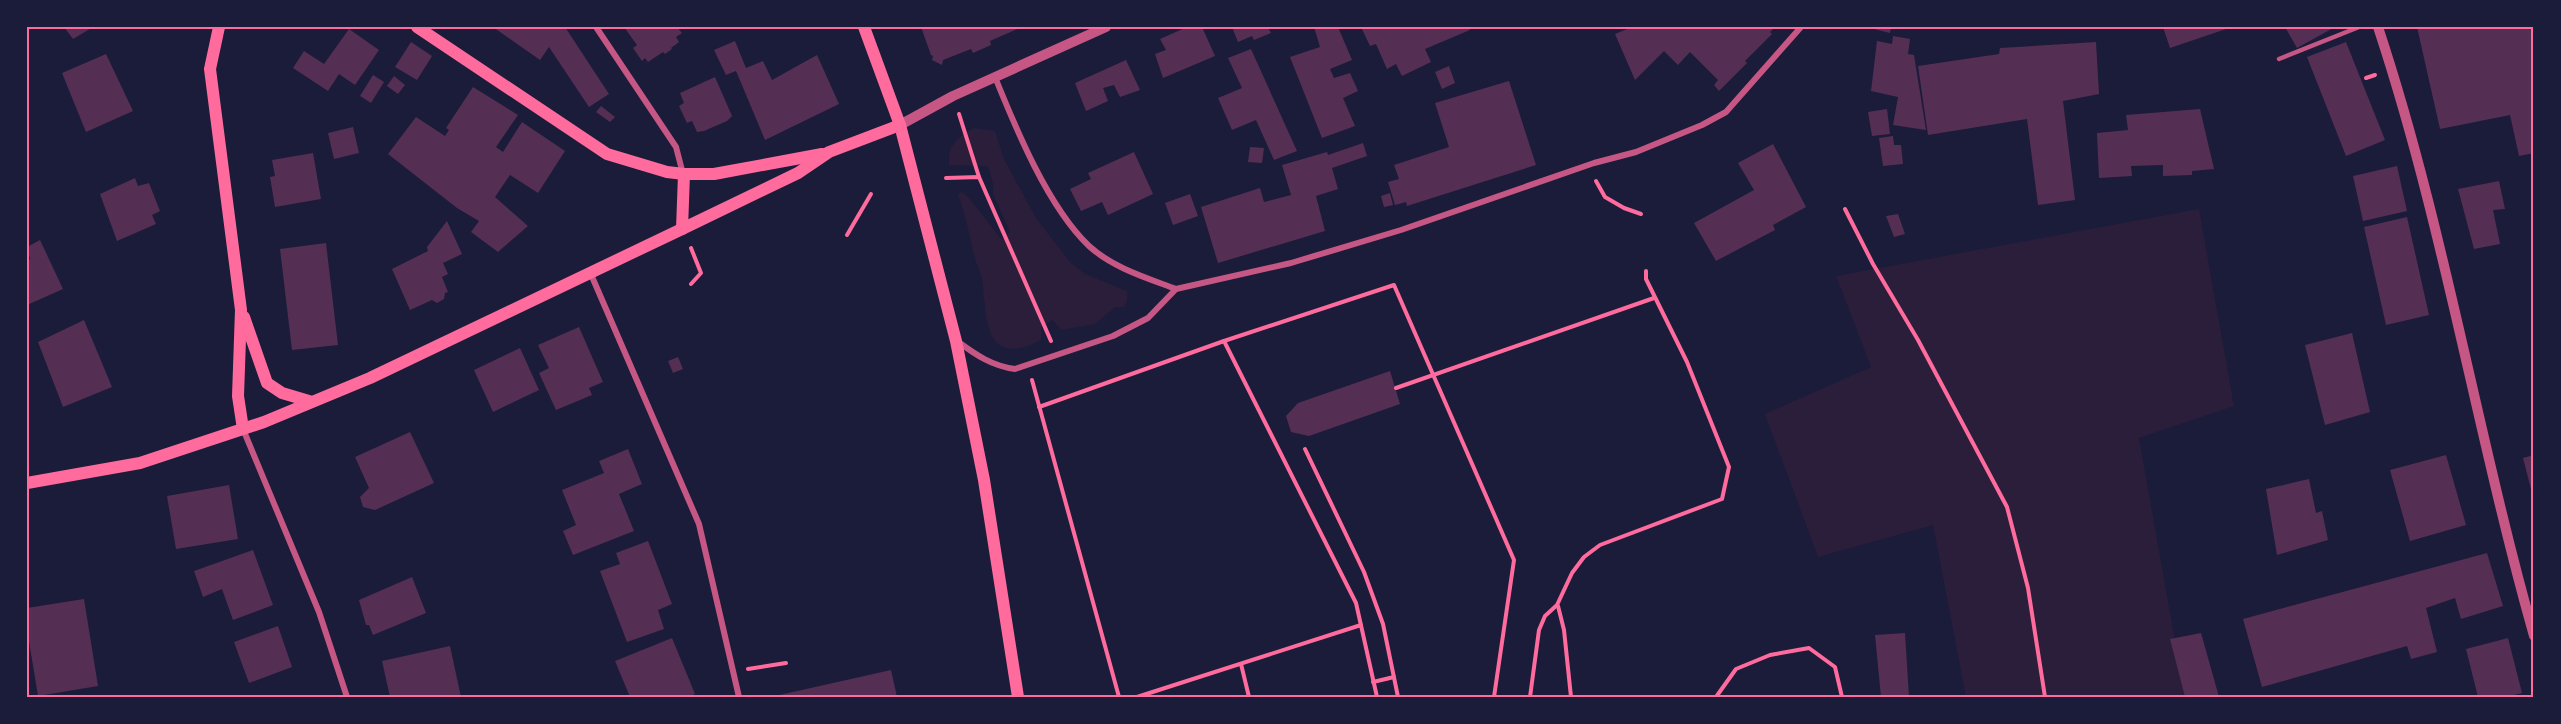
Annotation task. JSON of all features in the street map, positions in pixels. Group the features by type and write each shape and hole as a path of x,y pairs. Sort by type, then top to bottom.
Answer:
{"main road":[{"path":"219,27 210,69 242,310 238,396 243,429"},
{"path":"417,27 607,154 667,172 714,174 829,152 900,125"},
{"path":"864,27 900,125 956,341 984,480 1018,697"},
{"path":"27,483 140,463 243,429 370,378 798,173 829,152"},
{"path":"682,229 684,174"},
{"path":"242,310 267,383 282,393 309,401"}],"street":[{"path":"596,27 676,147 684,174"},
{"path":"900,125 953,96 1106,27"},
{"path":"956,341 977,356 999,367 1015,369 1113,336 1148,318 1176,289 1291,263 1401,230 1594,163 1636,152 1702,125 1726,112 1795,37 1801,27"},
{"path":"2378,27 2423,178 2530,610 2534,636"},
{"path":"995,77 1020,137 1063,215 1090,246 1129,271 1176,289"},
{"path":"590,272 699,524 740,697"},
{"path":"243,429 319,612 347,697"}],"lane":[{"path":"2279,59 2359,27"}],"path":[{"path":"953,96 979,177 1057,355"},
{"path":"946,178 979,177"},
{"path":"1600,186 1605,197 1624,208 1641,214"},
{"path":"847,235 871,194"},
{"path":"1845,209 1873,264 1924,350 2007,507 2028,588 2045,697"},
{"path":"682,229 701,273 691,284"},
{"path":"1530,697 1539,630 1545,616 1557,605 1572,573 1584,557 1600,545 1722,499 1729,467 1687,362 1646,279 1647,271"},
{"path":"1039,407 1224,341 1394,285 1514,560 1494,697"},
{"path":"1396,388 1654,297"},
{"path":"1224,341 1356,603 1377,697"},
{"path":"1029,364 1119,697"},
{"path":"1305,449 1364,572 1383,624 1398,697"},
{"path":"1557,605 1564,630 1571,697"},
{"path":"1137,697 1361,626"},
{"path":"1716,697 1736,669 1770,655 1809,648 1835,668 1842,697"},
{"path":"734,672 786,663"},
{"path":"1241,664 1249,697"},
{"path":"1373,682 1394,677"}],"shaded area":[{"path":"974,128 995,131 1004,159 1036,218 1070,262 1085,274 1127,291 1127,301 1124,307 1115,307 1095,324 1061,330 1053,320 1041,327 1041,340 1025,347 1013,349 997,343 987,322 982,277 958,194 962,192 969,198 1002,240 1010,232 993,194 988,166 949,165 950,152 955,142"},
{"path":"2199,209 2234,406 2139,438 2185,697 1966,697 1933,525 1818,557 1765,414 1871,367 1836,276"}],"building":[{"path":"64,27 93,27 73,39"},
{"path":"493,27 565,27 609,94 589,107 549,47 540,60"},
{"path":"624,27 677,27 682,33 676,37 679,42 672,49 648,62 645,58 642,61 633,48 637,45"},
{"path":"921,27 1022,27 990,41 991,45 973,53 971,49 943,60 942,65 932,60 933,56"},
{"path":"1187,27 1202,27 1215,56 1163,78 1155,54 1166,50 1160,39"},
{"path":"1232,27 1268,27 1271,33 1254,40 1252,36 1238,42"},
{"path":"1314,27 1338,27 1352,60 1330,69 1334,78 1350,73 1358,91 1343,98 1355,126 1322,138 1290,57 1320,47"},
{"path":"1361,27 1469,27 1470,30 1425,49 1431,62 1402,76 1396,64 1387,69 1376,44 1370,46"},
{"path":"1632,27 1775,27 1770,32 1772,34 1745,61 1747,63 1719,91 1714,85 1718,80 1690,52 1678,65 1664,51 1635,80 1615,34"},
{"path":"1866,27 1891,27 1890,33"},
{"path":"2163,27 2232,27 2170,48"},
{"path":"2285,27 2335,27 2297,48"},
{"path":"2417,27 2534,27 2534,153 2519,156 2510,115 2440,129"},
{"path":"349,29 379,50 355,85 339,74 328,91 293,68 304,51 324,64"},
{"path":"1893,36 1910,39 1908,54 1914,55 1926,130 1893,125 1898,97 1871,91 1877,41 1892,44"},
{"path":"735,41 746,68 763,61 772,80 817,55 839,104 765,140 736,71 726,75 714,50"},
{"path":"411,42 432,56 417,80 395,67"},
{"path":"2096,42 2099,94 2063,101 2075,200 2038,205 2027,119 1928,135 1918,66 1999,54 2000,48"},
{"path":"2346,42 2385,140 2346,156 2307,57"},
{"path":"1251,49 1297,151 1274,160 1256,120 1232,130 1218,98 1242,88 1228,58"},
{"path":"106,54 133,111 86,132 62,73"},
{"path":"1126,60 1140,90 1120,97 1114,85 1103,88 1108,101 1086,111 1075,83"},
{"path":"1449,66 1455,83 1442,89 1435,72"},
{"path":"373,75 384,82 371,103 360,96"},
{"path":"394,76 405,85 398,94 387,86"},
{"path":"715,77 732,116 727,121 697,132 692,121 687,123 679,106 684,103 680,93"},
{"path":"1509,81 1536,165 1407,206 1406,202 1395,205 1388,182 1399,179 1394,165 1449,147 1435,103"},
{"path":"473,87 518,115 496,147 503,152 522,122 565,151 538,193 510,175 495,197 528,226 498,252 471,232 479,221 457,208 388,154 416,117 445,136 449,130 446,128"},
{"path":"601,106 615,117 610,122 596,112"},
{"path":"1887,109 1890,134 1872,136 1868,112"},
{"path":"2200,109 2214,169 2192,171 2192,175 2163,176 2163,165 2131,166 2132,176 2099,178 2097,133 2128,130 2126,115"},
{"path":"353,127 359,153 334,159 328,133"},
{"path":"1893,136 1894,145 1901,145 1903,164 1883,166 1879,138"},
{"path":"1363,143 1367,156 1332,168 1338,189 1316,196 1325,231 1218,263 1201,207 1260,188 1264,202 1291,195 1282,165 1327,152 1328,155"},
{"path":"1773,144 1806,207 1773,225 1775,230 1716,261 1694,223 1754,190 1738,163"},
{"path":"1250,147 1264,148 1262,163 1248,162"},
{"path":"1134,152 1153,194 1108,215 1102,202 1081,211 1070,189 1091,179 1088,173"},
{"path":"313,153 321,199 275,207 270,177 275,176 272,160"},
{"path":"2397,166 2407,211 2363,221 2353,176"},
{"path":"135,178 138,186 149,183 160,211 152,215 156,224 117,241 100,194"},
{"path":"2499,181 2505,209 2493,210 2500,244 2474,249 2458,189"},
{"path":"1390,193 1393,205 1384,207 1381,196"},
{"path":"1190,194 1198,216 1173,225 1165,203"},
{"path":"1898,214 1905,234 1894,237 1886,216"},
{"path":"2407,217 2429,315 2386,325 2364,227"},
{"path":"447,221 462,254 443,263 448,274 442,277 448,292 445,293 444,299 437,303 432,300 410,310 392,269 428,251 427,247"},
{"path":"40,240 63,289 27,305 27,260 30,259 27,247"},
{"path":"326,243 338,345 292,350 280,249"},
{"path":"84,320 112,387 63,407 38,342"},
{"path":"579,327 603,382 589,388 592,395 556,410 539,373 549,368 538,345"},
{"path":"2352,333 2370,412 2325,425 2305,345"},
{"path":"520,348 539,390 493,412 474,370"},
{"path":"678,357 683,369 673,373 668,361"},
{"path":"1390,371 1400,404 1309,436 1291,432 1286,416 1298,403"},
{"path":"410,432 434,483 375,510 363,507 360,497 369,488 355,457"},
{"path":"628,449 642,484 619,494 634,531 573,555 563,531 576,525 562,490 604,473 599,461"},
{"path":"2446,455 2466,525 2410,541 2390,470"},
{"path":"2534,455 2534,497 2533,497 2523,458"},
{"path":"2309,479 2316,513 2322,511 2328,540 2277,555 2266,489"},
{"path":"229,485 238,539 176,549 167,496"},
{"path":"648,541 672,604 658,610 664,629 627,642 600,571 620,564 616,553"},
{"path":"253,550 273,605 233,620 222,589 203,597 194,571"},
{"path":"2487,553 2503,606 2461,619 2455,598 2426,608 2437,652 2411,659 2407,646 2262,687 2243,619"},
{"path":"412,577 426,613 373,635 369,625 366,625 359,600"},
{"path":"84,599 98,686 38,696 27,629 27,608"},
{"path":"278,626 292,667 249,683 234,642"},
{"path":"1905,633 1909,697 1881,697 1875,635"},
{"path":"2201,633 2219,697 2185,697 2170,639"},
{"path":"672,638 695,694 687,697 630,697 615,661"},
{"path":"2508,638 2522,693 2506,697 2478,697 2466,649"},
{"path":"450,646 461,697 390,697 382,661"},
{"path":"891,670 897,697 775,697 775,696"}]}
